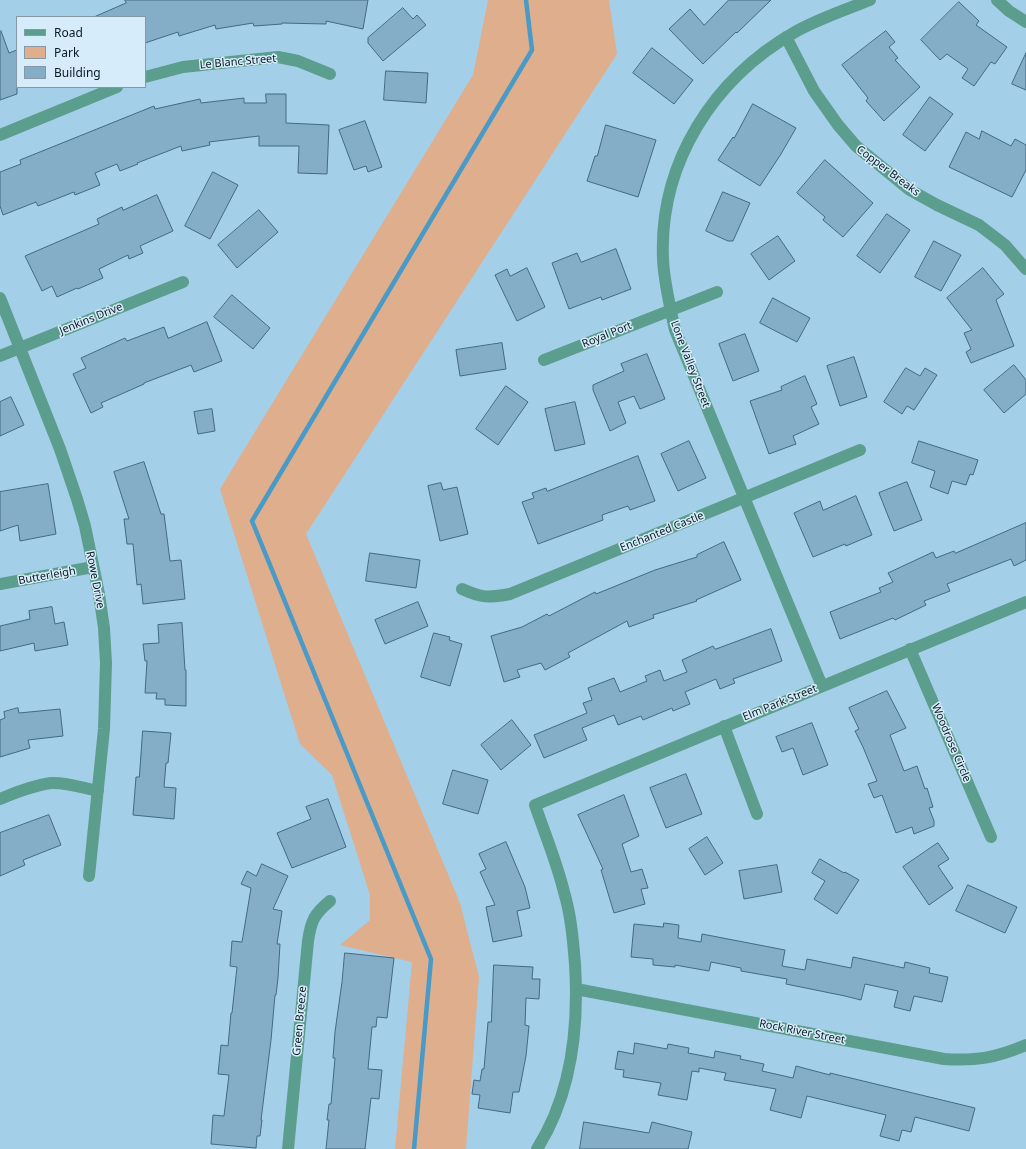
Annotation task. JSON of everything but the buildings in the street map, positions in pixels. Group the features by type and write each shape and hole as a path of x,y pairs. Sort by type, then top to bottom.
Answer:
{"street":[{"name":"Lone Valley Street","path":"822,686 675,330 670,310 663,259 664,226 666,207 681,156 699,122 713,101 729,82 748,65 786,37 826,18 870,0"},
{"path":"997,0 1009,11 1026,22"},
{"name":"Copper Breaks","path":"786,37 814,91 838,126 856,146 910,190 978,225 992,235 1009,249 1026,269"},
{"name":"Le Blanc Street","path":"146,77 183,67 278,57 298,61 330,74"},
{"path":"0,135 115,88"},
{"name":"Jenkins Drive","path":"0,356 183,282"},
{"name":"Royal Port","path":"544,360 717,292"},
{"name":"Rowe Drive","path":"0,298 60,449 77,499 85,526 99,594 104,628 106,663 104,729 89,876"},
{"name":"Enchanted Castle","path":"462,589 488,598 510,594 860,450"},
{"name":"Butterleigh","path":"0,584 93,567"},
{"name":"Elm Park Street","path":"576,989 573,936 564,892 535,805 1026,602"},
{"name":"Woodrose Circle","path":"910,649 991,837"},
{"path":"724,726 757,814"},
{"path":"0,799 18,792 51,783 70,785 98,791"},
{"name":"Green Breeze","path":"288,1149 308,941 311,924 318,910 330,901"},
{"path":"537,1149 554,1116 565,1085 572,1056 576,1027 576,989"},
{"name":"Rock River Street","path":"576,989 944,1059 982,1059 1008,1053 1026,1045"}],"green space":[{"path":"488,0 609,0 617,54 306,534 460,903 479,977 466,1149 395,1149 412,962 340,945 370,920 370,895 332,775 300,744 220,489 473,75"}],"waterway":[{"path":"414,1149 431,959 252,521 532,50 526,0"}]}
